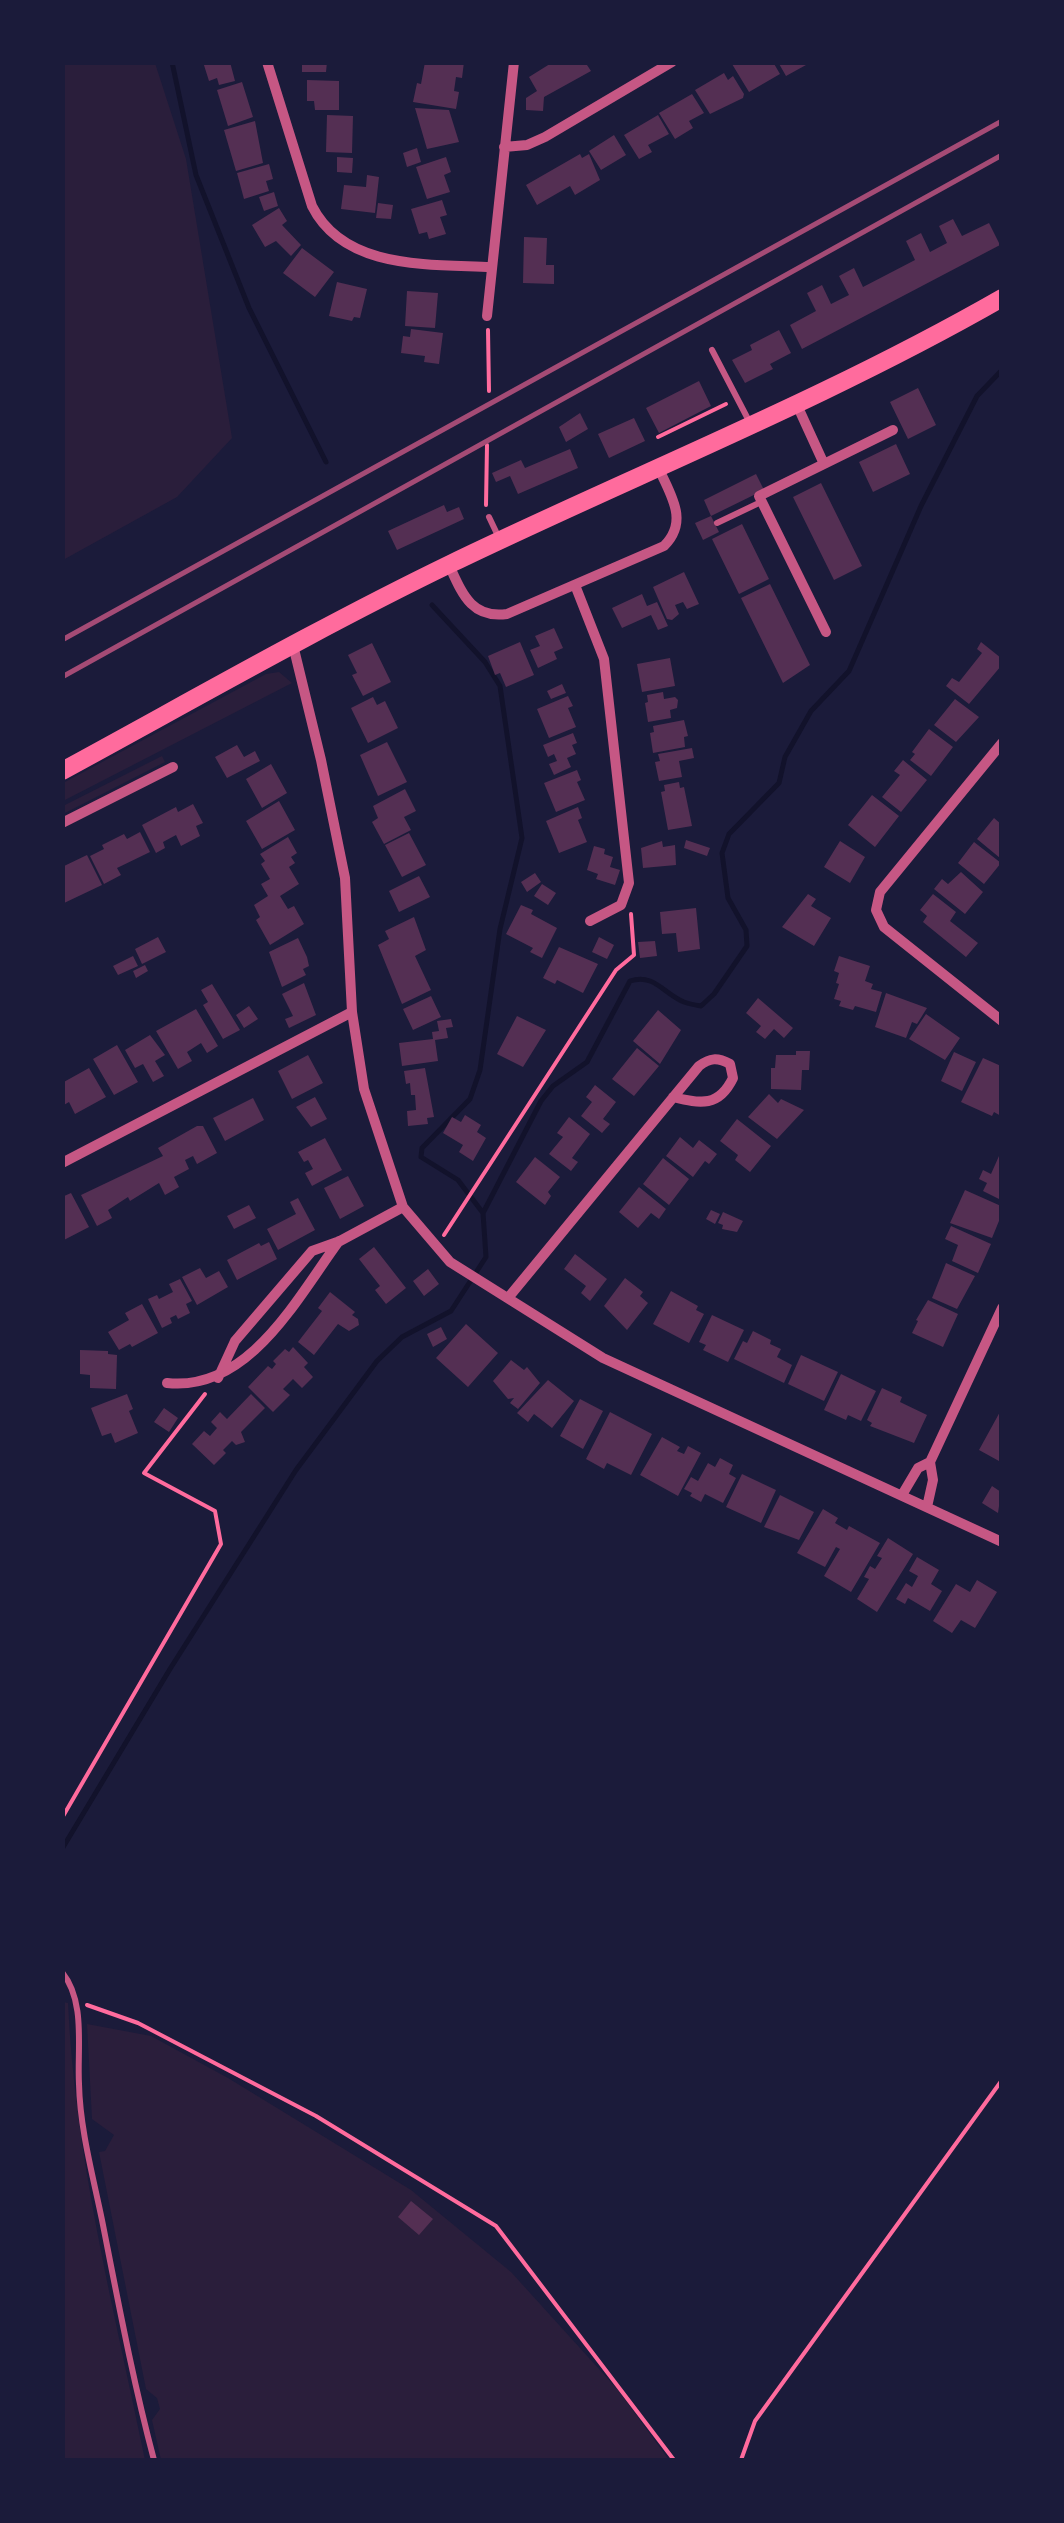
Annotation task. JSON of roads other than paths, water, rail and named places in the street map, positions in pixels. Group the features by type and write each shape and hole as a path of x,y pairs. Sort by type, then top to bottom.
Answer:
{"main road":[{"path":"62,771 292,645 449,565 798,405 1002,298"}],"street":[{"path":"267,62 321,224 362,253 491,267"},
{"path":"487,316 514,62"},
{"path":"504,146 526,145 544,137 672,62"},
{"path":"798,405 824,464"},
{"path":"826,632 759,496 893,430"},
{"path":"449,565 475,608 492,616 507,614 664,546 671,539 678,514 659,469"},
{"path":"575,586 604,659 628,890 621,906 590,921"},
{"path":"292,645 345,878 352,1012 364,1089 403,1207 436,1248 465,1271 603,1358 1002,1542"},
{"path":"1002,743 880,892 876,910 884,927 1002,1021"},
{"path":"62,823 173,767"},
{"path":"62,1164 352,1012"},
{"path":"508,1298 698,1066 709,1059 730,1064 733,1078 719,1098 701,1104 673,1098"},
{"path":"218,1378 235,1341 312,1252 403,1207"},
{"path":"168,1383 186,1385 218,1378 244,1361 280,1322 340,1240"},
{"path":"927,1507 933,1480 930,1462 1002,1308"},
{"path":"902,1495 918,1468 930,1462"}],"lane":[{"path":"712,350 752,426"},
{"path":"717,523 761,502"},
{"path":"489,517 500,542"},
{"path":"62,1972 70,1981 75,2000 83,2120 117,2298 154,2460"}],"waterway":[{"path":"172,62 196,175 249,308 326,462"},
{"path":"62,1849 296,1470 377,1361 402,1337 451,1311 486,1257 483,1213 541,1101 553,1086 587,1062 630,981 652,982 684,1002 701,1006 714,994 747,946 746,930 728,898 722,853 729,834 779,783 785,757 811,711 849,671 921,506 977,396 1002,370"},
{"path":"432,605 485,662 500,686 522,838 500,929 480,1070 470,1099 422,1148 421,1157 458,1180 483,1213"}],"railway":[{"path":"62,640 1002,121"},
{"path":"62,677 1002,155"}]}
